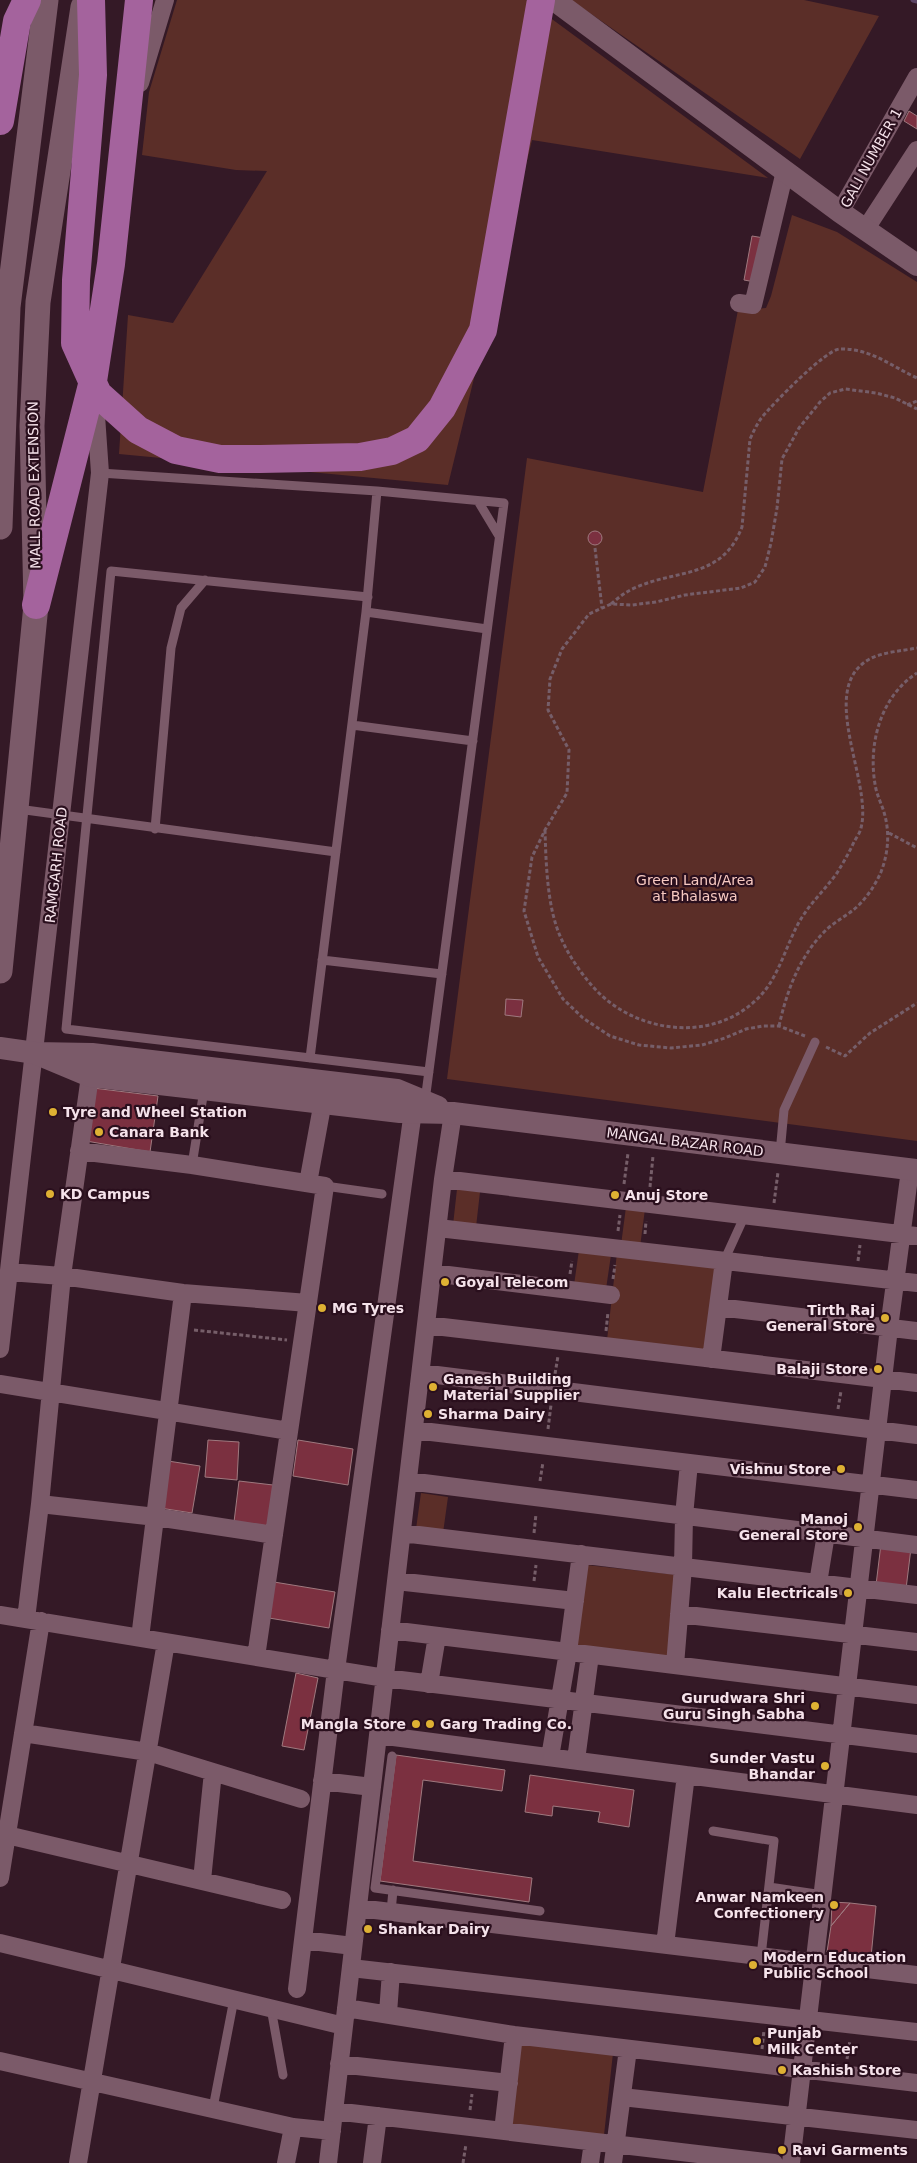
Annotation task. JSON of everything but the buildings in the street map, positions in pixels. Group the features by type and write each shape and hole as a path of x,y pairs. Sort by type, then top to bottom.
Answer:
{"highway":[{"path":"0,121 17,21 27,0"},
{"path":"91,0 93,75 76,280 75,342 98,394 138,430 176,450 220,459 368,456 392,451 417,439 442,408 484,330 541,0"},
{"path":"36,605 93,381 110,264 139,0"}],"main road":[{"name":"MALL ROAD EXTENSION","path":"0,527 8,307 46,0"},
{"name":"MALL ROAD EXTENSION","path":"0,971 36,605 32,426 38,302 84,0"}],"street":[{"path":"124,135 165,0"},
{"path":"554,0 840,212 917,265"},
{"name":"GALI NUMBER 1","path":"840,212 917,77"},
{"path":"865,230 917,150"},
{"path":"739,303 753,306 785,171"},
{"name":"RAMGARH ROAD","path":"0,1349 100,472 93,381"},
{"path":"0,1048 35,1053 92,1054 324,1092"},
{"path":"35,1053 90,1076 204,1090 324,1092"},
{"path":"0,1878 2,1854 7,1836 23,1733 33,1620 40,1504 62,1276 90,1076"},
{"path":"308,1183 324,1092"},
{"name":"MANGAL BAZAR ROAD","path":"324,1092 453,1114 913,1170"},
{"path":"297,1989 336,1670 420,1108"},
{"path":"329,2163 353,1946 376,1799 378,1735 443,1179 453,1114"},
{"path":"79,1151 192,1165 325,1186 256,1657"},
{"path":"791,2163 889,1328 895,1281 909,1235 913,1170"},
{"path":"443,1179 909,1235"},
{"path":"438,1228 917,1283"},
{"path":"711,1359 724,1261"},
{"path":"9,1272 62,1276 183,1293 308,1303"},
{"path":"432,1274 611,1295"},
{"path":"140,1638 183,1293"},
{"path":"718,1308 917,1331"},
{"path":"426,1325 917,1383"},
{"path":"421,1373 917,1435"},
{"path":"0,1384 290,1430"},
{"path":"414,1430 917,1490"},
{"path":"675,1666 684,1567 684,1516 689,1463"},
{"path":"408,1481 917,1545"},
{"path":"40,1504 156,1517 274,1535"},
{"path":"402,1533 917,1595"},
{"path":"818,1583 826,1534"},
{"path":"550,1757 568,1652 581,1554"},
{"path":"396,1580 575,1602"},
{"path":"679,1614 917,1642"},
{"path":"0,1615 385,1678 917,1744"},
{"path":"390,1630 917,1695"},
{"path":"429,1684 437,1636"},
{"path":"78,2163 166,1642"},
{"path":"576,1760 590,1655"},
{"path":"23,1733 148,1752 301,1799"},
{"path":"378,1735 917,1805"},
{"path":"202,1880 213,1772"},
{"path":"665,1944 686,1775"},
{"path":"322,1781 376,1799"},
{"path":"7,1836 282,1900"},
{"path":"358,1908 917,1975"},
{"path":"303,1940 353,1946"},
{"path":"0,1943 344,2026"},
{"path":"351,1968 917,2032"},
{"path":"388,2013 391,1972"},
{"path":"346,2008 388,2013 514,2035 917,2083"},
{"path":"503,2131 514,2035"},
{"path":"613,2163 628,2049"},
{"path":"0,2061 293,2127 332,2131"},
{"path":"339,2064 509,2084"},
{"path":"622,2097 917,2130"},
{"path":"334,2111 750,2162 774,2163"},
{"path":"372,2163 378,2116"},
{"path":"286,2163 293,2127"},
{"path":"590,2163 593,2142"}],"lane":[{"path":"100,472 377,491 504,503 429,1072 420,1108"},
{"path":"310,1058 368,596 377,491"},
{"path":"478,501 499,536"},
{"path":"368,596 111,571 66,1029 429,1072"},
{"path":"155,828 171,648 181,608 205,580"},
{"path":"366,612 487,629"},
{"path":"352,725 473,741"},
{"path":"15,809 336,852"},
{"path":"322,960 442,974"},
{"path":"780,1154 784,1110 815,1042"},
{"path":"192,1165 204,1090"},
{"path":"325,1186 382,1194"},
{"path":"724,1261 745,1215"},
{"path":"392,1756 376,1799 375,1888 540,1910"},
{"path":"713,1831 774,1841 761,1956"},
{"path":"769,1887 823,1895"},
{"path":"391,1912 393,1890"},
{"path":"213,2108 234,1999"},
{"path":"271,2008 283,2075"}],"path":[{"path":"917,378 862,350 837,349 824,358 790,387 755,426 750,439 742,527 737,540 727,552 714,563 694,572 638,586 624,593 611,604 589,614 562,649 550,679 548,710 569,750 568,793 545,830 532,857 524,911 538,957 563,999 584,1018 610,1036 639,1045 671,1048 702,1045 746,1029 762,1026 779,1026 796,1032 845,1056 870,1033 917,1003"},
{"path":"611,604 632,605 656,602 686,595 741,588 755,582 765,567 771,543 778,508 782,459 790,442 820,402 830,394 845,390 895,398 917,409"},
{"path":"907,405 917,401"},
{"path":"595,548 602,608"},
{"path":"545,830 547,872 561,938 586,978 608,1001 646,1022 688,1029 709,1026 730,1018 756,1001 770,984 797,925 836,874 861,828 863,798 856,759 847,731 845,704 847,692 855,674 866,661 873,658 917,648"},
{"path":"779,1026 784,1001 794,977 816,942 827,929 853,910 873,887 886,859 889,833 875,785 872,756 876,733 890,701 917,673"},
{"path":"889,833 917,848"},
{"path":"772,1218 780,1154"},
{"path":"856,1276 861,1229"},
{"path":"568,1290 574,1244"},
{"path":"179,1329 302,1342"},
{"path":"836,1425 843,1374"},
{"path":"532,1597 538,1549"},
{"path":"760,2064 766,2015"},
{"path":"845,2074 852,2025"}],"green space":[{"path":"177,0 526,0 768,178 532,140 448,485 119,454 128,315 173,323 267,171 236,170 142,155 149,92"},
{"path":"571,0 804,0 879,16 800,159"},
{"name":"Green Land/Area at Bhalaswa","path":"792,215 837,232 917,282 917,1141 447,1079 527,458 703,492 738,310 766,308 771,296"},
{"path":"457,1189 480,1192 476,1227 453,1225"},
{"path":"626,1207 645,1209 640,1247 621,1245"},
{"path":"579,1250 611,1255 606,1289 574,1285"},
{"path":"617,1253 717,1267 707,1353 607,1340"},
{"path":"421,1493 448,1497 443,1533 416,1529"},
{"path":"586,1565 679,1575 670,1656 577,1646"},
{"path":"520,2043 613,2053 604,2135 511,2124"}],"waterway":[{"path":"913,0 917,1"}],"place":[{"name":"Tyre and Wheel Station","path":"53,1112"},
{"name":"Canara Bank","path":"99,1132"},
{"name":"KD Campus","path":"50,1194"},
{"name":"Anuj Store","path":"615,1195"},
{"name":"Goyal Telecom","path":"445,1282"},
{"name":"MG Tyres","path":"322,1308"},
{"name":"Tirth Raj General Store","path":"885,1318"},
{"name":"Balaji Store","path":"878,1369"},
{"name":"Ganesh Building Material Supplier","path":"433,1387"},
{"name":"Sharma Dairy","path":"428,1414"},
{"name":"Vishnu Store","path":"841,1469"},
{"name":"Manoj General Store","path":"858,1527"},
{"name":"Kalu Electricals","path":"848,1593"},
{"name":"Gurudwara Shri Guru Singh Sabha","path":"815,1706"},
{"name":"Mangla Store","path":"416,1724"},
{"name":"Garg Trading Co.","path":"430,1724"},
{"name":"Sunder Vastu Bhandar","path":"825,1766"},
{"name":"Anwar Namkeen Confectionery","path":"834,1905"},
{"name":"Shankar Dairy","path":"368,1929"},
{"name":"Modern Education Public School","path":"753,1965"},
{"name":"Punjab Milk Center","path":"757,2041"},
{"name":"Kashish Store","path":"782,2070"},
{"name":"Ravi Garments","path":"782,2150"}]}
